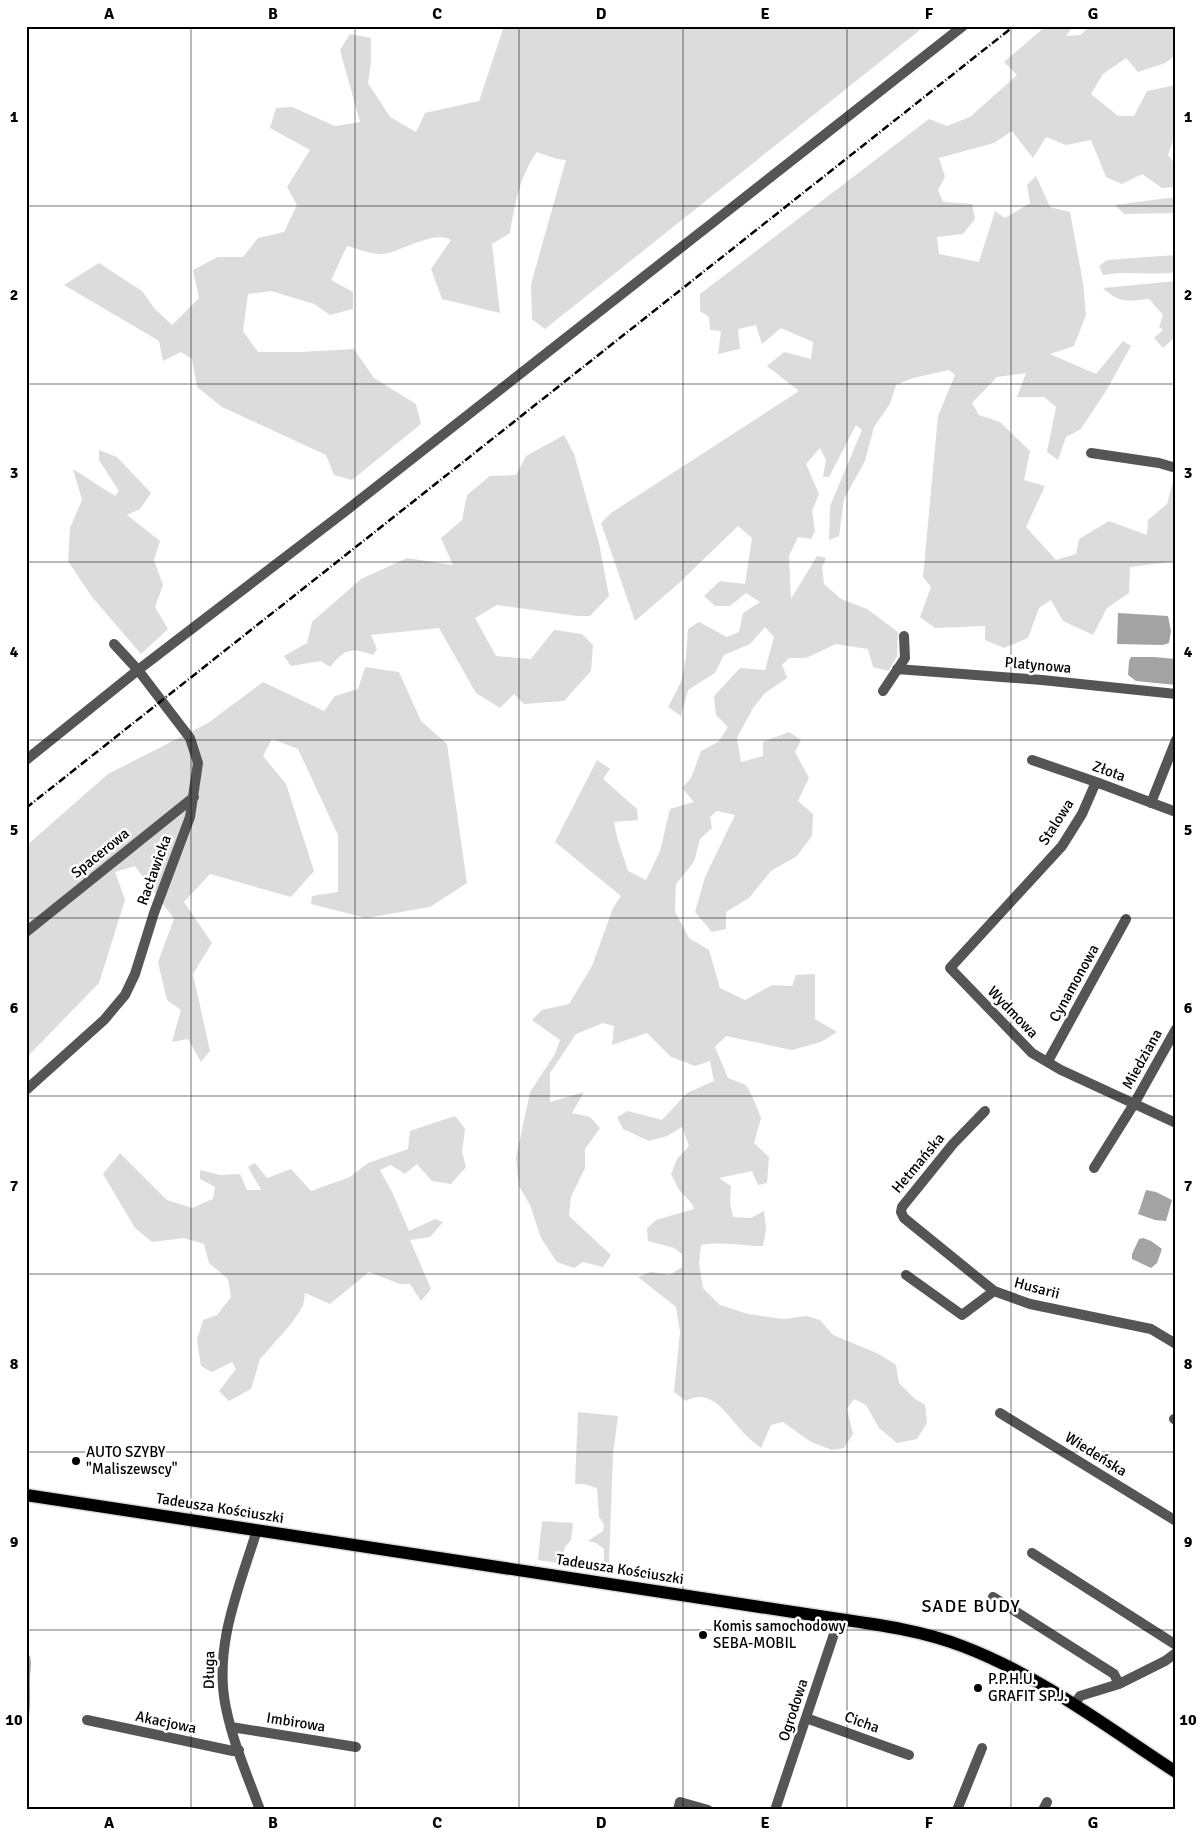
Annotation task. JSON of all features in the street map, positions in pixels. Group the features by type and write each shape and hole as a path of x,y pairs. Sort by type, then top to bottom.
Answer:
{"main road":[{"name":"Tadeusza Kościuszki","path":"26,1494 917,1632 961,1645 1003,1663 1176,1772"}],"street":[{"path":"26,760 138,670 350,508 963,26"},
{"path":"1091,454 1160,463 1176,468"},
{"path":"883,691 904,658 904,636"},
{"name":"Racławicka","path":"26,1090 104,1020 125,995 135,974 154,913 190,817 194,797 198,763 190,738 138,670 114,644"},
{"name":"Platynowa","path":"898,668 1176,694"},
{"path":"1151,803 1176,740"},
{"name":"Złota","path":"1032,760 1176,812"},
{"name":"Stalowa","path":"1035,874 1062,846 1082,814 1096,782"},
{"name":"Spacerowa","path":"26,932 194,797"},
{"name":"Wydmowa","path":"1035,874 950,968 1032,1053 1062,1070 1176,1123"},
{"name":"Cynamonowa","path":"1048,1061 1126,919"},
{"name":"Miedziana","path":"1094,1168 1134,1104 1176,1029"},
{"name":"Hetmańska","path":"985,1111 953,1144 902,1207 901,1212 904,1218 994,1291"},
{"name":"Husarii","path":"906,1275 962,1315 994,1291 1030,1304 1151,1329 1176,1344"},
{"name":"Wiedeńska","path":"1000,1413 1176,1521"},
{"name":"Długa","path":"257,1530 227,1626 222,1668 226,1709 260,1810"},
{"path":"1032,1553 1176,1645"},
{"path":"993,1597 1114,1674 1119,1684"},
{"name":"Ogrodowa","path":"775,1810 839,1619"},
{"path":"1074,1706 1080,1696 1119,1684 1176,1654"},
{"name":"Cicha","path":"806,1718 909,1755"},
{"name":"Akacjowa","path":"87,1720 233,1751 239,1750"},
{"name":"Imbirowa","path":"231,1727 356,1747"},
{"path":"958,1810 982,1748"},
{"path":"678,1810 680,1802 708,1810"}],"shaded area":[{"path":"504,26 925,26 545,329 532,319 531,284 566,160 537,152 522,181 510,233 492,244 500,313 442,299 431,269 451,240 444,238 427,239 384,254 371,253 347,246 331,280 353,292 353,309 330,315 314,304 271,291 248,294 243,331 258,352 354,349 374,378 416,404 421,424 352,480 334,475 326,455 222,407 197,387 192,359 181,352 163,361 159,341 64,285 99,263 142,291 155,309 172,325 199,298 193,270 218,257 243,257 258,238 284,232 297,205 287,187 310,150 270,128 276,108 292,107 335,126 360,122 340,50 350,34 371,38 371,62 368,83 390,117 416,132 425,113 479,101"},
{"path":"1046,26 1073,26 1066,36 1080,35 1091,26 1169,26 1176,30 1176,55 1165,63 1138,72 1126,58 1103,74 1091,94 1118,116 1134,116 1147,91 1176,85 1176,141 1173,141 1168,155 1176,165 1176,187 1162,188 1142,174 1122,184 1106,177 1091,140 1066,145 1046,137 1033,158 1012,131 994,143 939,158 945,177 938,190 943,202 972,204 975,219 963,234 937,237 939,254 979,262 995,211 1005,218 1030,203 1027,185 1036,176 1050,207 1070,212 1083,283 1086,315 1074,346 1050,354 1096,374 1123,341 1131,346 1106,391 1081,429 1066,437 1058,460 1047,452 1056,407 1044,397 1017,397 1026,373 997,377 972,403 979,415 1000,422 1030,451 1024,480 1045,486 1026,527 1056,560 1076,554 1079,539 1109,521 1147,535 1148,520 1167,504 1172,484 1176,481 1176,561 1130,567 1129,593 1107,608 1093,635 1063,621 1051,600 1039,608 1028,638 1004,648 985,640 985,626 935,628 920,617 931,587 923,577 938,416 955,375 949,370 913,378 896,385 890,404 874,427 865,461 844,499 839,536 829,540 830,506 862,430 856,425 829,477 823,477 826,460 820,448 806,464 819,494 812,511 815,531 811,539 798,537 789,556 791,599 817,556 826,558 822,567 824,584 841,599 867,609 898,632 897,657 888,671 873,667 868,649 836,644 806,658 789,658 782,665 787,678 765,693 753,708 737,738 741,762 763,756 763,742 789,732 801,740 795,752 809,778 798,801 813,814 812,836 797,856 771,871 749,898 726,912 726,929 712,932 695,912 705,877 735,815 717,811 710,817 712,828 700,839 694,862 676,884 675,912 689,938 709,950 720,988 745,1000 772,985 792,986 796,975 815,974 815,1019 837,1032 821,1042 792,1050 726,1036 715,1047 728,1078 746,1085 754,1100 761,1118 754,1143 769,1157 767,1183 758,1185 752,1171 719,1178 731,1186 730,1204 733,1217 751,1218 764,1211 766,1229 763,1246 701,1245 699,1263 703,1288 720,1305 748,1314 783,1319 807,1316 820,1320 833,1335 879,1354 896,1365 899,1383 914,1398 925,1405 927,1423 917,1439 897,1443 879,1428 866,1405 854,1399 847,1409 853,1434 844,1448 832,1450 811,1442 783,1422 771,1425 761,1448 745,1434 725,1411 711,1400 695,1397 686,1401 674,1392 680,1332 676,1307 638,1277 651,1272 670,1275 682,1267 682,1254 674,1248 648,1241 647,1228 656,1220 694,1209 692,1204 679,1190 671,1174 677,1159 689,1146 682,1127 667,1136 649,1141 623,1129 617,1117 628,1111 662,1120 687,1093 714,1081 710,1061 695,1066 671,1057 647,1033 612,1045 614,1026 603,1023 576,1034 550,1073 550,1102 584,1092 572,1113 590,1117 600,1128 585,1149 585,1168 571,1197 569,1216 611,1255 603,1267 583,1262 574,1268 557,1262 541,1238 530,1205 519,1186 516,1158 530,1092 555,1054 560,1040 532,1020 542,1010 569,1004 592,966 613,908 621,896 555,842 597,760 610,769 603,779 637,809 638,820 614,822 628,871 646,880 660,851 670,809 694,802 682,788 691,778 701,751 718,742 728,727 716,715 714,696 740,668 765,670 774,637 765,627 750,644 724,655 715,673 688,690 681,716 668,707 681,682 686,658 688,629 699,622 727,637 739,632 743,613 760,602 746,593 730,606 715,606 704,596 720,581 745,584 752,538 738,526 678,584 635,621 601,523 611,513 799,391 767,366 784,352 811,359 813,342 781,328 762,344 756,325 738,329 740,349 718,354 721,331 710,330 709,317 700,311 700,294 929,119 947,126 970,117 1017,75 1004,62"},
{"path":"1176,197 1176,213 1124,214 1115,205"},
{"path":"1176,255 1176,272 1103,275 1099,266 1107,260"},
{"path":"1176,281 1176,336 1163,348 1154,338 1163,330 1159,327 1163,315 1149,299 1119,299 1103,288"},
{"path":"564,435 574,454 599,543 609,596 590,616 577,616 497,605 475,618 496,656 531,659 554,630 582,634 593,645 591,671 564,701 524,704 514,694 500,708 476,693 439,628 371,635 377,649 373,655 359,651 348,651 340,656 330,667 321,661 291,666 284,656 307,643 312,622 361,579 407,558 453,565 441,538 462,520 467,495 490,476 516,475 526,456"},
{"path":"99,450 117,457 151,493 140,509 127,515 160,541 154,560 163,585 155,607 168,629 141,654 92,597 68,561 70,528 82,500 73,469 115,496 119,491 99,460"},
{"path":"1118,613 1168,616 1171,631 1169,643 1163,645 1117,644"},
{"path":"1131,657 1176,659 1176,685 1136,681 1128,675"},
{"path":"365,667 399,672 421,721 447,744 467,883 430,907 366,918 311,904 312,896 338,892 338,835 298,749 272,739 263,756 286,784 314,871 291,897 210,874 184,902 212,943 193,974 210,1051 201,1062 188,1039 172,1042 181,1010 167,1000 158,962 174,919 135,866 115,872 125,900 99,983 28,1056 26,1054 26,846 108,774 208,723 263,682 324,711 335,696 358,689"},
{"path":"455,1116 465,1129 462,1152 466,1167 451,1184 432,1181 417,1164 405,1174 391,1165 380,1170 409,1231 435,1219 443,1222 430,1237 410,1240 431,1289 421,1301 410,1284 400,1284 369,1272 330,1304 305,1293 303,1306 291,1324 260,1359 251,1389 229,1401 219,1391 236,1369 232,1362 212,1372 201,1366 197,1340 203,1320 217,1315 231,1297 228,1279 209,1263 204,1244 184,1238 152,1242 135,1228 103,1174 120,1153 167,1200 192,1208 213,1199 215,1187 200,1179 200,1170 220,1175 240,1174 247,1190 261,1190 248,1167 255,1163 267,1178 291,1169 311,1191 350,1177 368,1163 408,1149 410,1131"},
{"path":"1146,1190 1156,1192 1172,1200 1166,1221 1155,1220 1138,1214"},
{"path":"1143,1238 1162,1249 1157,1263 1151,1268 1132,1259 1132,1254 1139,1239"},
{"path":"578,1412 618,1416 613,1454 609,1565 607,1570 538,1560 542,1521 573,1523 571,1540 565,1547 563,1554 571,1560 607,1567 604,1562 604,1549 596,1543 588,1541 603,1531 604,1525 599,1517 597,1488 584,1484 575,1484"},
{"path":"26,1653 30,1656 31,1665 30,1712 28,1723 26,1724"}],"railway":[{"path":"26,808 1014,26"}],"place":[{"name":"AUTO SZYBY \"Maliszewscy\"","path":"76,1461"},
{"name":"Komis samochodowy SEBA-MOBIL","path":"703,1635"},
{"name":"P.P.H.U. GRAFIT SP.J.","path":"978,1688"}],"district":[{"name":"SADE BUDY","path":"971,1606"}]}
